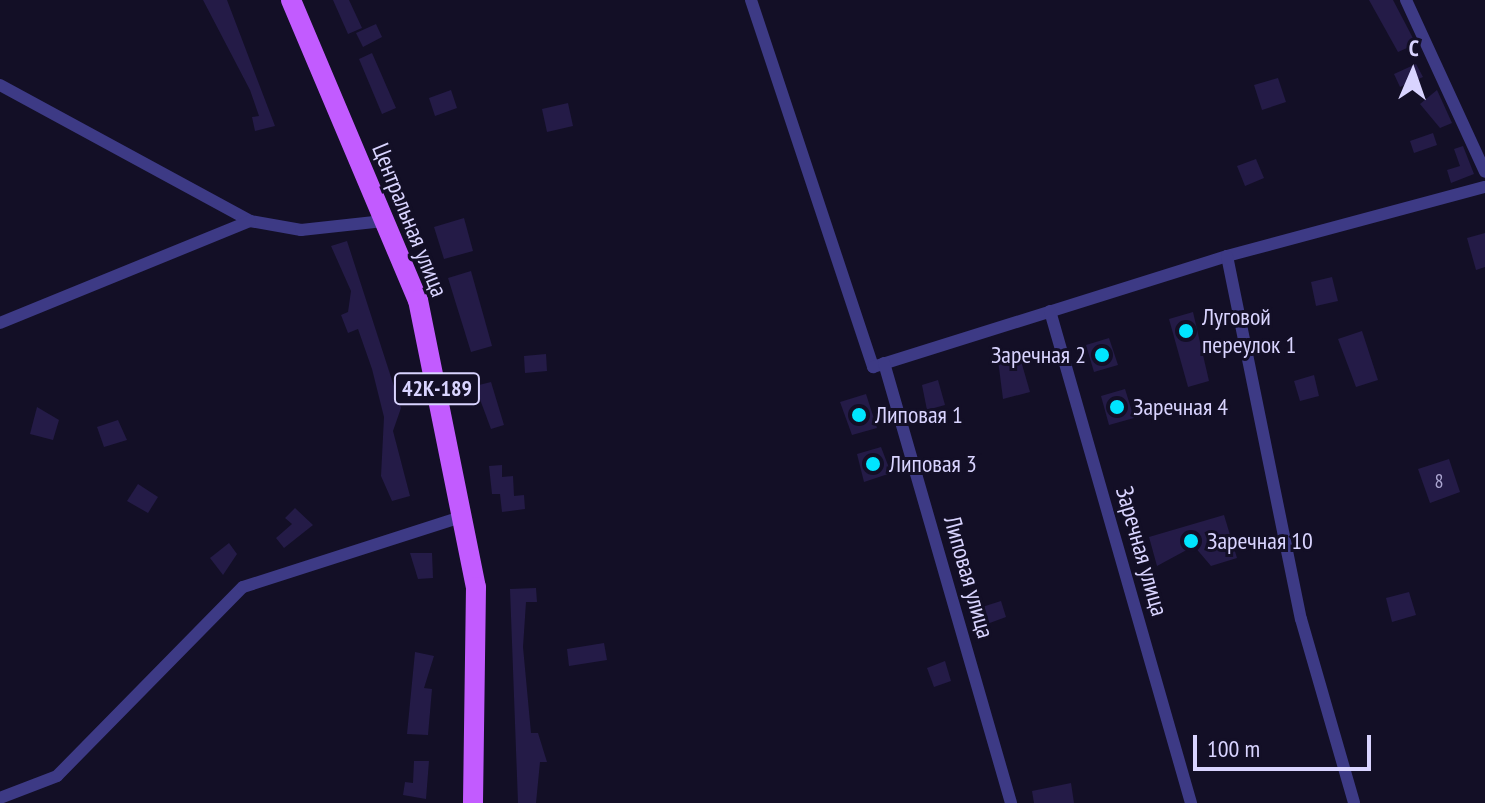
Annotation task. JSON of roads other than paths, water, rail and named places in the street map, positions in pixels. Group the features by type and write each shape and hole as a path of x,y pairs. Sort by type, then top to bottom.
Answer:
{"main road":[{"name":"Центральная улица","path":"291,0 418,300 476,587 473,803"}],"street":[{"path":"751,0 873,367 1227,256 1485,187"},
{"path":"1406,0 1485,172"},
{"path":"0,85 250,221 301,230 384,221"},
{"path":"0,323 250,221"},
{"path":"1227,256 1301,619 1354,803"},
{"name":"Заречная улица","path":"1050,311 1191,803"},
{"name":"Липовая улица","path":"884,363 1011,803"},
{"path":"0,798 57,776 243,587 461,517"}],"place":[{"name":"Луговой переулок 1","path":"1186,331"},
{"name":"Заречная 2","path":"1102,355"},
{"name":"Заречная 4","path":"1117,407"},
{"name":"Липовая 1","path":"859,415"},
{"name":"Липовая 3","path":"873,464"},
{"name":"Заречная 10","path":"1191,541"}]}
